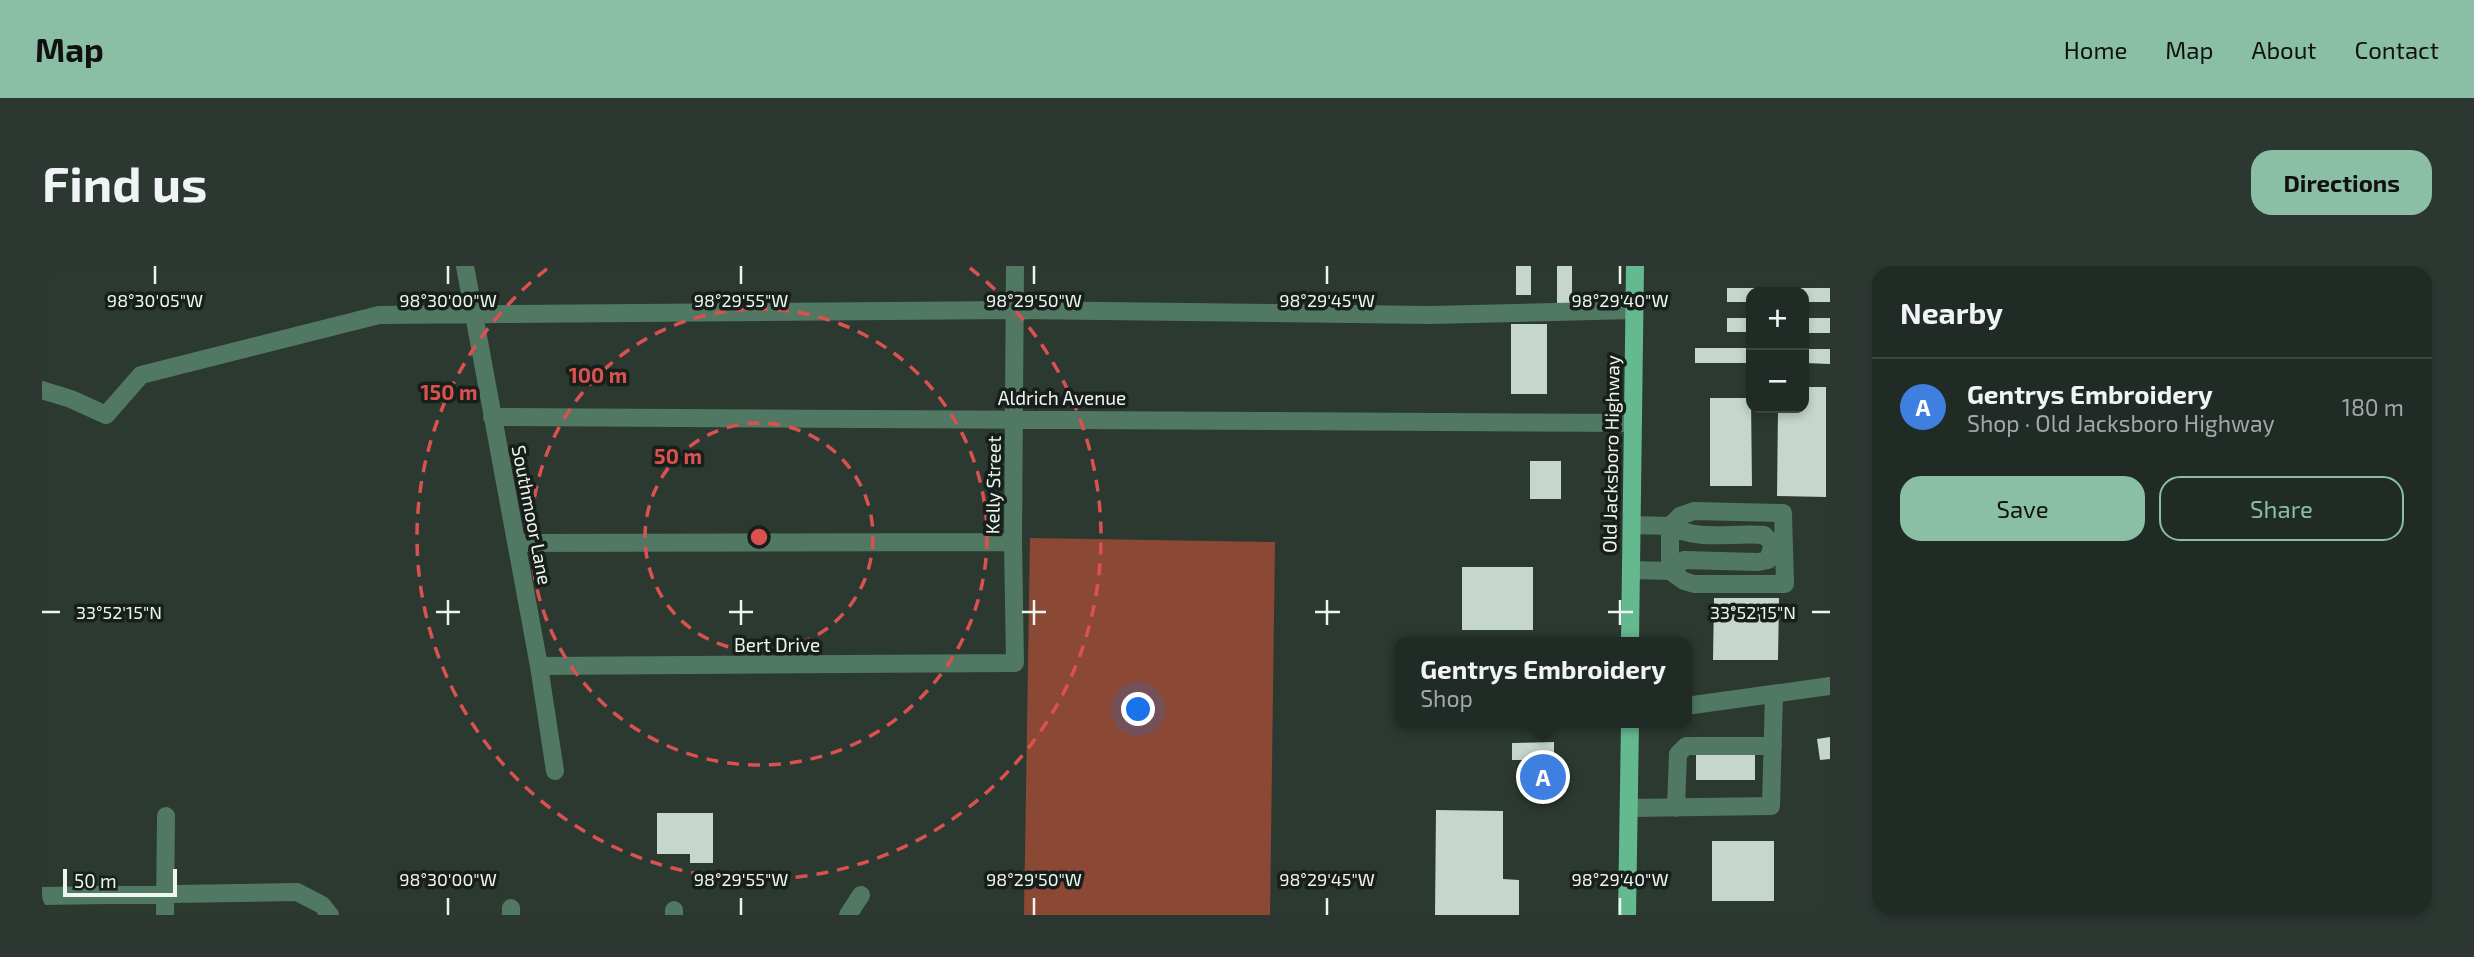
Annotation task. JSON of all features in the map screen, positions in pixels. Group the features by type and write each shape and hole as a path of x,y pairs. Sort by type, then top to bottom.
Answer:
{"main road":[{"name":"Old Jacksboro Highway","path":"1630,637 1634,266"},
{"path":"1627,915 1629,728"}],"street":[{"name":"Southmoor Lane","path":"465,266 539,666 555,771"},
{"name":"Kelly Street","path":"1014,663 1015,266"},
{"path":"42,390 71,399 106,415 141,375 379,315 1015,310 1430,315 1634,310"},
{"name":"Aldrich Avenue","path":"492,417 1015,420 1094,418 1633,423"},
{"path":"1631,570 1670,571 1684,581 1694,584 1785,584 1783,513 1694,511 1680,516 1670,526 1670,571"},
{"path":"1632,525 1670,526 1683,533 1697,535 1764,535 1773,544 1768,560 1684,560 1670,571"},
{"path":"516,543 1013,542"},
{"name":"Bert Drive","path":"539,666 1014,663"},
{"path":"1692,705 1830,685"},
{"path":"1629,808 1772,806 1774,694"},
{"path":"1676,808 1678,754 1686,746 1773,746"},
{"path":"165,915 166,816"},
{"path":"42,896 297,892 310,896 330,915"},
{"path":"848,915 861,895"}],"shaded area":[{"path":"1030,538 1275,542 1270,915 1024,915"}],"building":[{"path":"1516,266 1531,266 1531,295 1516,295"},
{"path":"1557,266 1572,266 1572,305 1557,305"},
{"path":"1727,288 1746,288 1746,302 1727,302"},
{"path":"1809,288 1830,288 1830,302 1809,302"},
{"path":"1727,318 1746,318 1746,332 1727,332"},
{"path":"1809,318 1830,318 1830,333 1809,333"},
{"path":"1511,324 1547,324 1547,394 1511,394"},
{"path":"1695,348 1746,348 1746,363 1695,363"},
{"path":"1809,349 1830,349 1830,364 1809,363"},
{"path":"1809,387 1826,387 1826,497 1777,496 1778,413 1809,413"},
{"path":"1710,398 1746,398 1746,413 1751,413 1752,486 1710,486"},
{"path":"1530,461 1561,461 1561,499 1530,499"},
{"path":"1462,567 1533,567 1533,630 1462,630"},
{"path":"1714,598 1779,598 1778,660 1713,660"},
{"path":"1830,737 1830,759 1820,760 1817,739"},
{"path":"1554,742 1554,795 1533,794 1533,760 1512,760 1512,743"},
{"path":"1696,751 1755,751 1755,780 1696,780"},
{"path":"1436,810 1503,811 1503,879 1519,880 1519,915 1435,915"},
{"path":"657,813 713,813 713,863 690,863 690,854 657,854"},
{"path":"1712,841 1774,841 1774,901 1712,901"}],"place":[{"name":"Gentrys Embroidery","path":"1543,777"}]}
